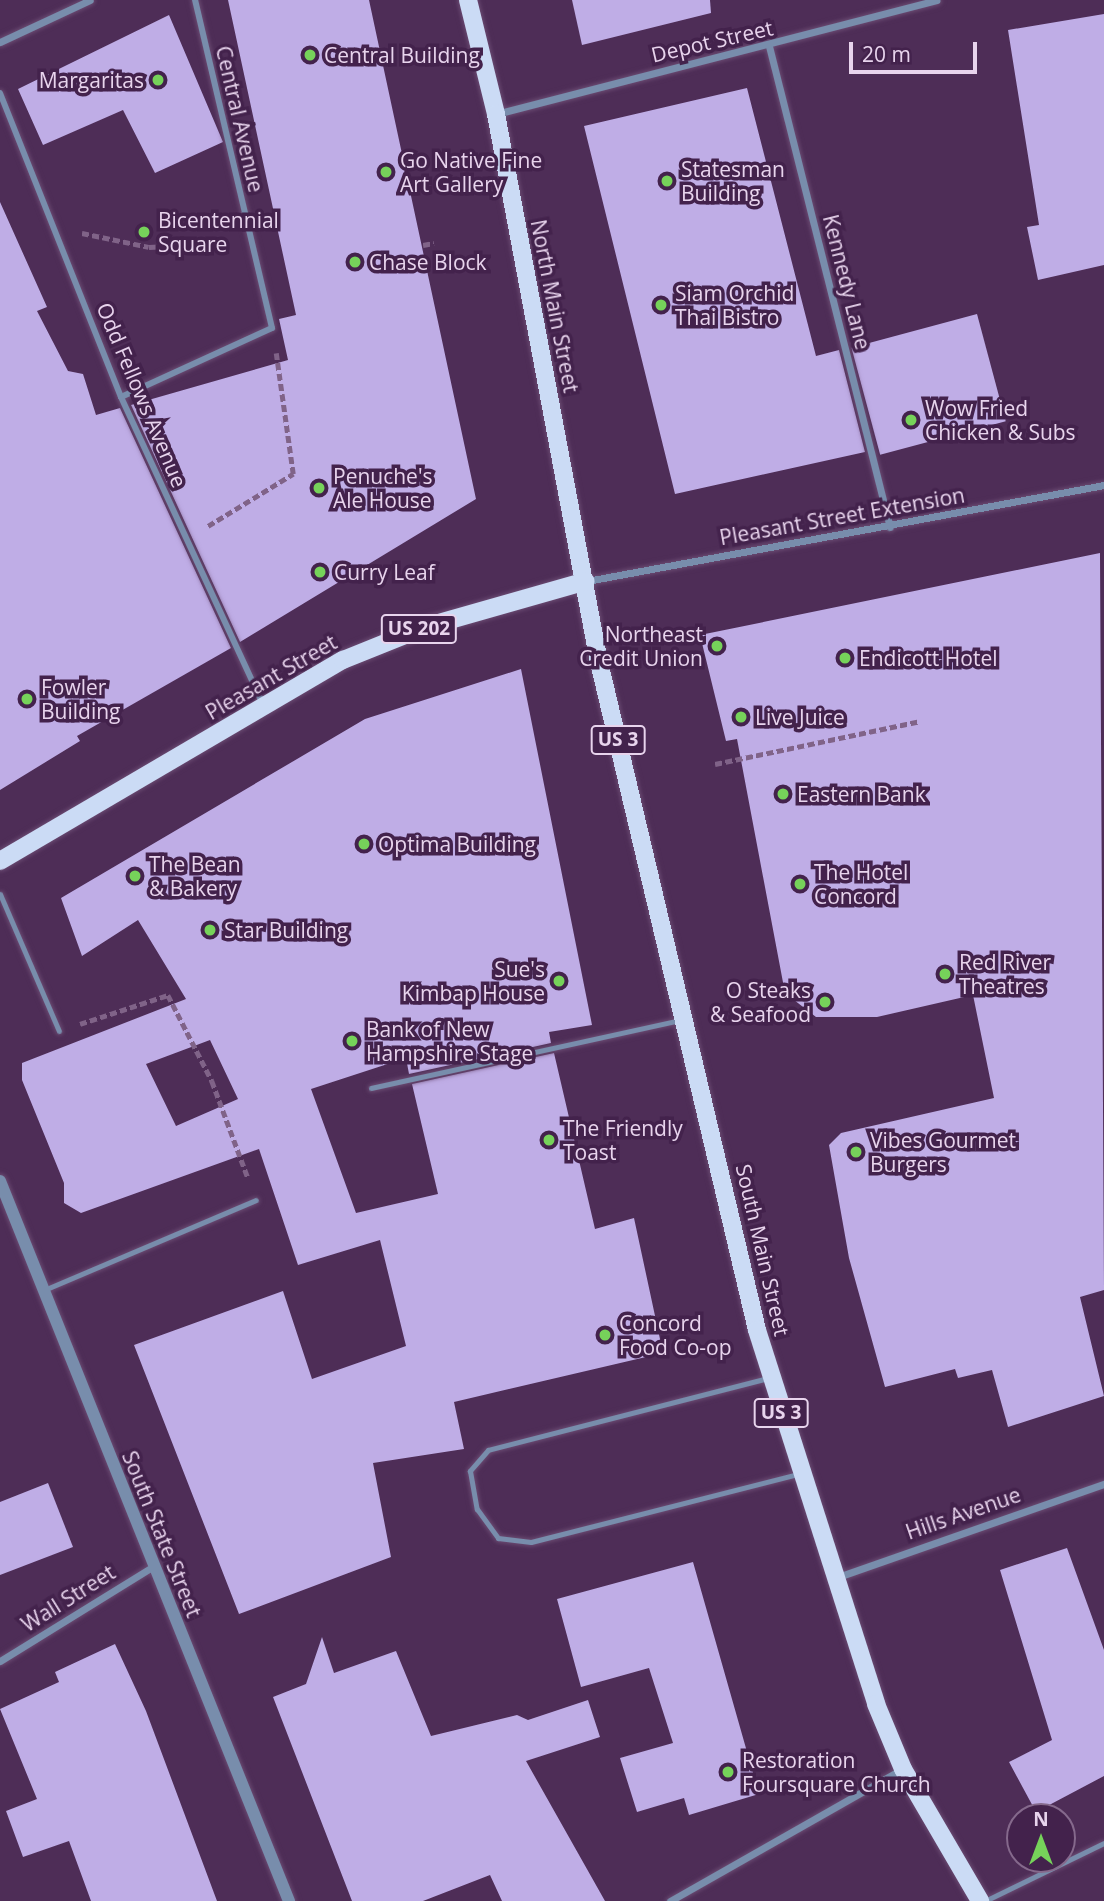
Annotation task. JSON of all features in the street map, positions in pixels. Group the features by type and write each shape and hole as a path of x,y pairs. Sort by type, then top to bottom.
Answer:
{"main road":[{"name":"North Main Street","path":"468,0 496,114 586,581"},
{"name":"Pleasant Street","path":"0,861 342,660 425,626 586,581"},
{"name":"South Main Street","path":"586,581 684,1019 771,1377 798,1474 903,1769 982,1901"}],"street":[{"name":"Central Avenue","path":"195,0 272,328"},
{"name":"Depot Street","path":"496,114 769,46 936,0"},
{"path":"0,43 84,1"},
{"name":"Kennedy Lane","path":"769,46 890,527"},
{"name":"Odd Fellows Avenue","path":"0,93 121,397 263,706"},
{"path":"121,397 272,328"},
{"name":"Pleasant Street Extension","path":"586,581 890,527 1104,485"},
{"name":"South State Street","path":"0,1181 289,1901"},
{"name":"Hills Avenue","path":"834,1578 1104,1484"},
{"name":"Wall Street","path":"0,1661 154,1566"},
{"path":"670,1901 903,1769"}],"lane":[{"path":"0,894 60,1031"},
{"path":"371,1088 684,1019"},
{"path":"44,1290 256,1200"},
{"path":"771,1377 488,1450 470,1471 477,1509 498,1538 531,1542 798,1474"},
{"path":"982,1901 1104,1843"}],"path":[{"path":"53,228 149,247 251,240"},
{"path":"423,245 434,243"},
{"path":"186,539 293,474 272,328"},
{"path":"715,764 920,722"},
{"path":"60,1031 168,995 212,1081 256,1200"}],"building":[{"path":"228,0 369,0 476,499 240,642 131,405 288,360 279,319 296,315"},
{"path":"572,0 710,0 711,13 582,45"},
{"path":"1104,14 1104,265 1038,280 1027,227 1039,225 1008,30"},
{"path":"169,15 223,142 155,173 123,110 43,145 18,89"},
{"path":"747,88 816,356 839,350 865,452 675,494 584,126"},
{"path":"0,202 47,307 37,311 68,371 83,374 96,415 120,408 231,648 77,736 80,741 0,790"},
{"path":"977,314 1006,421 880,455 851,348"},
{"path":"1100,553 1104,1290 1080,1297 1104,1396 1008,1427 992,1370 958,1378 955,1369 885,1387 849,1258 829,1145 841,1133 994,1098 973,995 877,1017 816,1017 785,993 737,739 726,741 700,635"},
{"path":"521,669 592,1025 549,1032 551,1043 409,1074 406,1058 311,1089 356,1213 438,1194 412,1084 554,1053 595,1229 634,1218 663,1353 454,1402 464,1449 373,1463 391,1557 239,1614 134,1345 283,1291 312,1379 406,1346 380,1240 298,1265 259,1149 81,1213 64,1203 64,1183 22,1080 22,1063 186,999 138,920 82,956 61,898 365,719","holes":["210,1040 238,1099 176,1126 146,1064"]},
{"path":"48,1483 73,1547 0,1575 0,1502"},
{"path":"1067,1548 1104,1650 1104,1776 1053,1803 1031,1803 1009,1762 1052,1740 1000,1570"},
{"path":"693,1562 759,1794 689,1815 684,1798 637,1812 620,1758 673,1743 649,1668 581,1687 557,1599"},
{"path":"322,1637 334,1673 396,1651 431,1736 517,1715 528,1720 588,1700 600,1737 526,1761 605,1901 502,1901 490,1875 423,1901 352,1901 273,1697 306,1684"},
{"path":"115,1644 146,1711 217,1901 91,1901 69,1841 23,1857 6,1811 37,1799 0,1709 59,1682 55,1672"}],"place":[{"name":"Central Building","path":"310,55"},
{"name":"Margaritas","path":"158,80"},
{"name":"Go Native Fine Art Gallery","path":"386,172"},
{"name":"Statesman Building","path":"667,181"},
{"name":"Bicentennial Square","path":"144,232"},
{"name":"Chase Block","path":"355,262"},
{"name":"Siam Orchid Thai Bistro","path":"661,305"},
{"name":"Wow Fried Chicken & Subs","path":"911,420"},
{"name":"Penuche's Ale House","path":"319,488"},
{"name":"Curry Leaf","path":"320,572"},
{"name":"Northeast Credit Union","path":"717,646"},
{"name":"Endicott Hotel","path":"845,658"},
{"name":"Fowler Building","path":"27,699"},
{"name":"Live Juice","path":"741,717"},
{"name":"Eastern Bank","path":"783,794"},
{"name":"Optima Building","path":"364,844"},
{"name":"The Bean & Bakery","path":"135,876"},
{"name":"The Hotel Concord","path":"800,884"},
{"name":"Star Building","path":"210,930"},
{"name":"Red River Theatres","path":"945,974"},
{"name":"Sue's Kimbap House","path":"559,981"},
{"name":"O Steaks & Seafood","path":"825,1002"},
{"name":"Bank of New Hampshire Stage","path":"352,1041"},
{"name":"The Friendly Toast","path":"549,1140"},
{"name":"Vibes Gourmet Burgers","path":"856,1152"},
{"name":"Concord Food Co-op","path":"605,1335"},
{"name":"Restoration Foursquare Church","path":"728,1772"}]}
